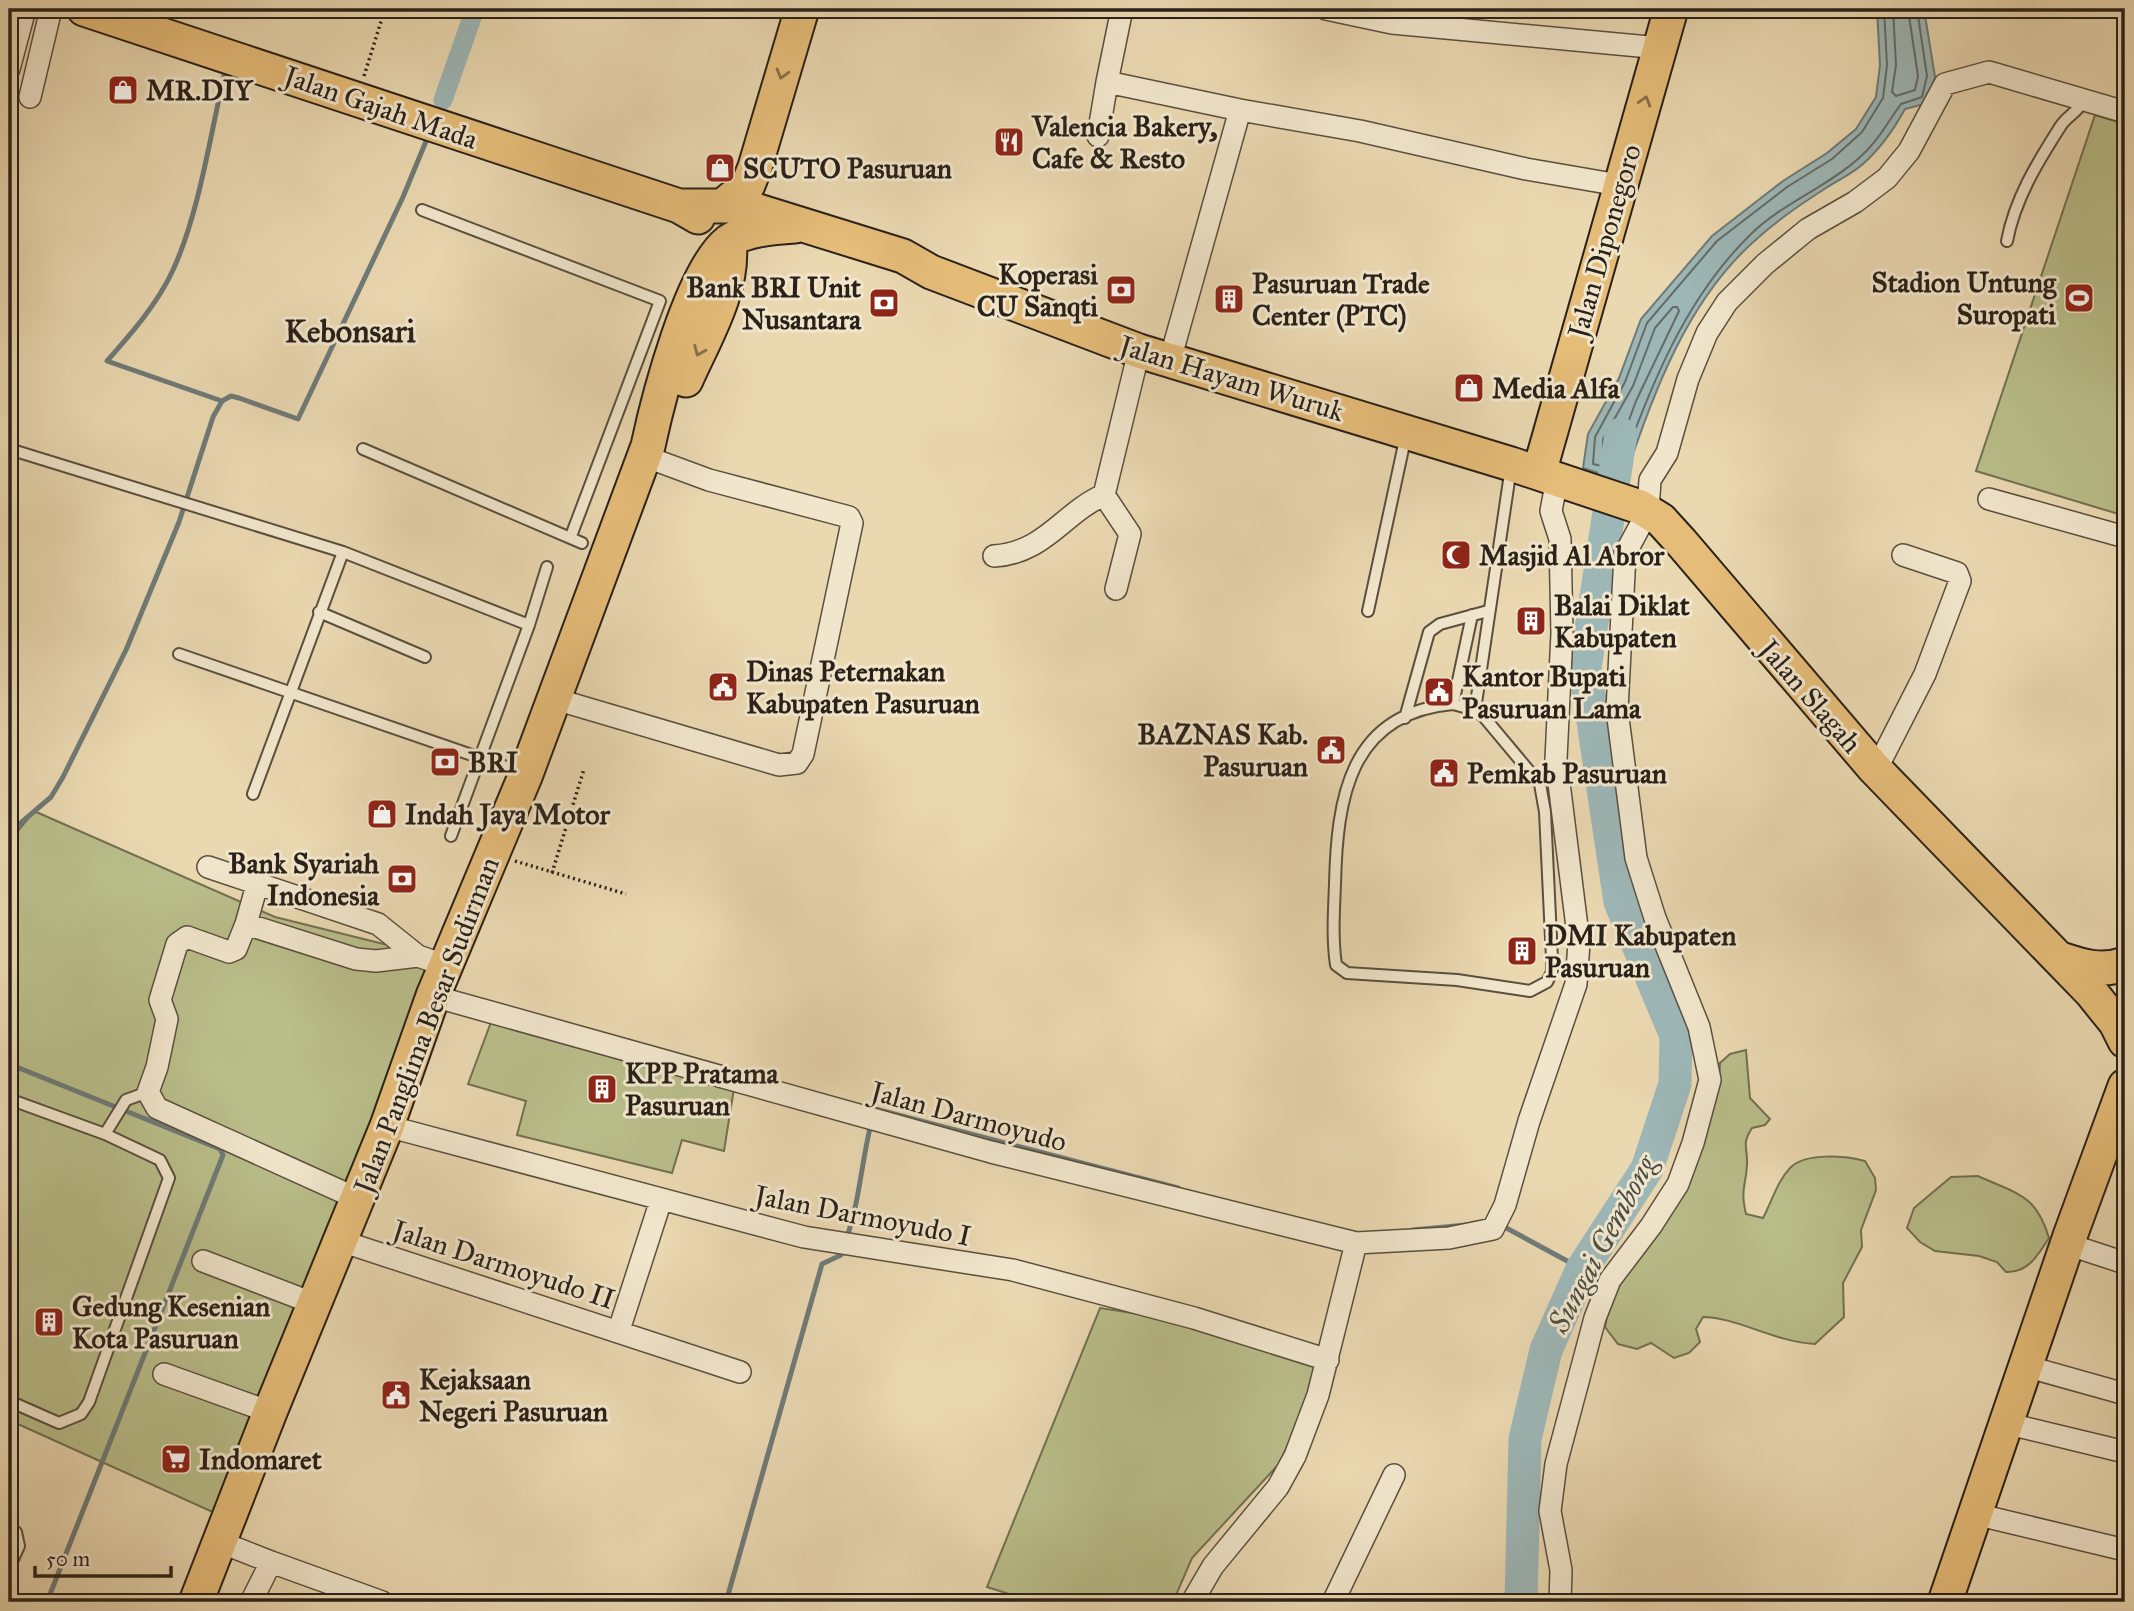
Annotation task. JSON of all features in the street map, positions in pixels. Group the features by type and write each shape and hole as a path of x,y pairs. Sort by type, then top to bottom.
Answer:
{"main road":[{"name":"Jalan Gajah Mada","path":"84,9 679,206"},
{"name":"Jalan Panglima Besar Sudirman","path":"646,451 675,408 713,285 731,261 802,9"},
{"name":"Jalan Diponegoro","path":"1543,475 1619,185 1671,9"},
{"path":"679,206 744,219"},
{"path":"679,206 695,237 713,285"},
{"name":"Jalan Hayam Wuruk","path":"744,219 797,226 903,256 930,272 1139,351 1543,475"},
{"name":"Jalan Hayam Wuruk","path":"744,219 808,250 901,274 930,272"},
{"name":"Jalan Panglima Besar Sudirman","path":"196,1602 387,1126 433,973 493,855 555,699 646,451 674,308 713,285"},
{"name":"Jalan Slagah","path":"1543,475 1644,509 1681,542 1876,770 2025,926 2061,959 2106,1010 2125,1041"},
{"path":"2061,959 2088,968 2106,969 2125,964"},
{"path":"1945,1602 2067,1244 2125,1086"}],"street":[{"path":"1098,136 1122,9"},
{"path":"1326,9 1392,23 1660,48"},
{"path":"9,69 25,10"},
{"path":"30,97 49,13"},
{"path":"1560,1602 1561,1570 1550,1511 1556,1464 1595,1318 1610,1280 1651,1226 1678,1184 1693,1143 1710,1080 1699,1027 1655,918 1636,858 1623,774 1617,710 1625,554 1644,509 1650,480 1667,453 1688,379 1707,333 1727,302 1765,264 1808,229 1855,202 1887,178 1909,150 1945,84 1989,72 2125,112"},
{"path":"1107,82 1240,110 1360,131 1526,169 1619,185"},
{"path":"1170,360 1240,110"},
{"path":"994,556 1009,555 1028,547 1104,495 1139,351"},
{"path":"555,699 779,765 797,764 803,754 852,523 849,517 709,480 646,451"},
{"name":"Jalan Darmoyudo","path":"433,973 872,1119 1356,1243 1449,1238 1479,1233 1497,1224 1576,984 1579,957 1556,759 1562,633 1560,539 1543,475"},
{"path":"1104,495 1130,534 1116,589"},
{"path":"1989,499 2125,537"},
{"path":"1876,770 1925,674 1960,581 1957,573 1903,555"},
{"path":"208,867 378,925 433,973"},
{"path":"257,885 240,941 232,951 187,937 177,944 160,1000 167,1018 157,1067 148,1092 157,1108 358,1199"},
{"path":"246,924 356,959 433,973"},
{"name":"Jalan Darmoyudo I","path":"387,1126 661,1200 845,1243 1013,1270 1194,1318 1328,1360"},
{"path":"619,1331 661,1200"},
{"name":"Jalan Darmoyudo II","path":"341,1241 740,1372"},
{"path":"1192,1602 1233,1539 1278,1487 1295,1456 1328,1360 1356,1243"},
{"path":"2067,1244 2125,1263"},
{"path":"202,1261 315,1304"},
{"path":"2025,1366 2125,1394"},
{"path":"164,1374 270,1412"},
{"path":"2005,1423 2125,1452"},
{"path":"1334,1602 1394,1475"},
{"path":"1975,1514 2125,1550"},
{"path":"220,1542 382,1602"},
{"path":"251,1602 271,1562"}],"lane":[{"path":"2007,241 2019,196 2061,125 2081,108 2083,98"},
{"path":"422,211 674,308 571,536"},
{"path":"1368,611 1407,433"},
{"path":"9,449 344,552 529,625"},
{"path":"363,449 582,543"},
{"path":"1475,710 1488,611 1543,475"},
{"path":"253,794 319,612 344,552"},
{"path":"451,836 529,625 547,567"},
{"path":"1405,718 1429,632 1440,624 1488,611"},
{"path":"319,612 425,657"},
{"path":"1453,704 1472,615"},
{"path":"179,654 526,774"},
{"path":"1453,704 1475,710 1536,775 1543,796 1552,972 1547,982 1530,990 1457,980 1347,973 1336,965 1336,843 1348,782 1362,753 1377,737 1405,718 1453,704"},
{"path":"105,1134 126,1100 148,1092"},
{"path":"9,1099 105,1134 160,1160 169,1178 85,1408 71,1421 59,1423 9,1401"},
{"path":"9,1528 16,1532 19,1546 9,1568"}],"path":[{"path":"357,98 385,9"},
{"path":"552,873 584,769"},
{"path":"493,855 626,894"}],"green space":[{"name":"Stadion Untung Suropati","path":"2095,115 2125,124 2125,516 1976,471"},
{"path":"34,811 275,917 452,961 228,1519 9,1420 9,842"},
{"path":"494,1014 735,1082 724,1151 682,1140 672,1173 517,1135 526,1101 468,1084"},
{"path":"1746,1050 1750,1098 1770,1119 1765,1125 1752,1128 1747,1138 1743,1193 1746,1214 1763,1218 1785,1173 1805,1159 1837,1157 1865,1161 1875,1178 1876,1190 1861,1230 1862,1247 1843,1283 1844,1317 1815,1344 1785,1339 1729,1321 1703,1317 1696,1329 1700,1342 1689,1353 1674,1358 1651,1343 1637,1349 1618,1344 1605,1327 1610,1300 1719,1082 1720,1063 1730,1054"},
{"path":"1978,1176 2023,1197 2038,1212 2044,1223 2049,1238 2032,1262 2020,1270 2006,1272 1997,1262 1979,1256 1935,1251 1920,1242 1907,1228 1914,1208 1951,1177"},
{"path":"1100,1308 1192,1322 1318,1362 1314,1389 1279,1464 1192,1558 1173,1602 1035,1602 987,1587"}],"water":[{"path":"1877,9 1924,9 1935,77 1928,103 1905,109 1887,138 1863,164 1798,206 1767,230 1734,261 1712,288 1675,349 1647,415 1624,481 1583,468 1588,434 1619,378 1641,319 1712,236 1856,129 1876,97 1880,65"}],"waterway":[{"path":"443,100 475,9"},
{"path":"55,11 76,17"},
{"path":"222,401 107,361 152,306 173,270 198,196 226,67"},
{"path":"437,115 443,100"},
{"path":"9,833 51,797 126,650 179,522 213,417 222,401 231,396 298,419 403,197 429,134"},
{"name":"Sungai Gembong","path":"1521,1602 1525,1439 1546,1350 1582,1269 1647,1169 1675,1084 1676,1036 1620,902 1585,668 1621,434"},
{"path":"9,1064 220,1149 223,1155 47,1602"},
{"path":"874,1114 875,1109 1178,1188"},
{"path":"846,1240 871,1124"},
{"path":"1499,1224 1582,1269"},
{"path":"1413,1230 1466,1225"},
{"path":"726,1602 822,1264 841,1255 843,1249"}],"place":[{"name":"MR.DIY","path":"123,90"},
{"name":"Valencia Bakery, Cafe & Resto","path":"1009,142"},
{"name":"SCUTO Pasuruan","path":"720,168"},
{"name":"Koperasi CU Sanqti","path":"1121,290"},
{"name":"Stadion Untung Suropati","path":"2079,298"},
{"name":"Pasuruan Trade Center (PTC)","path":"1229,299"},
{"name":"Bank BRI Unit Nusantara","path":"884,303"},
{"name":"Media Alfa","path":"1469,388"},
{"name":"Masjid Al Abror","path":"1456,555"},
{"name":"Balai Diklat Kabupaten","path":"1531,621"},
{"name":"Dinas Peternakan Kabupaten Pasuruan","path":"723,687"},
{"name":"Kantor Bupati Pasuruan Lama","path":"1439,692"},
{"name":"BAZNAS Kab. Pasuruan","path":"1331,750"},
{"name":"BRI","path":"445,762"},
{"name":"Pemkab Pasuruan","path":"1444,773"},
{"name":"Indah Jaya Motor","path":"382,814"},
{"name":"Bank Syariah Indonesia","path":"402,879"},
{"name":"DMI Kabupaten Pasuruan","path":"1522,951"},
{"name":"KPP Pratama Pasuruan","path":"602,1089"},
{"name":"Gedung Kesenian Kota Pasuruan","path":"49,1322"},
{"name":"Kejaksaan Negeri Pasuruan","path":"396,1395"},
{"name":"Indomaret","path":"176,1459"}],"district":[{"name":"Kebonsari","path":"350,331"}]}
